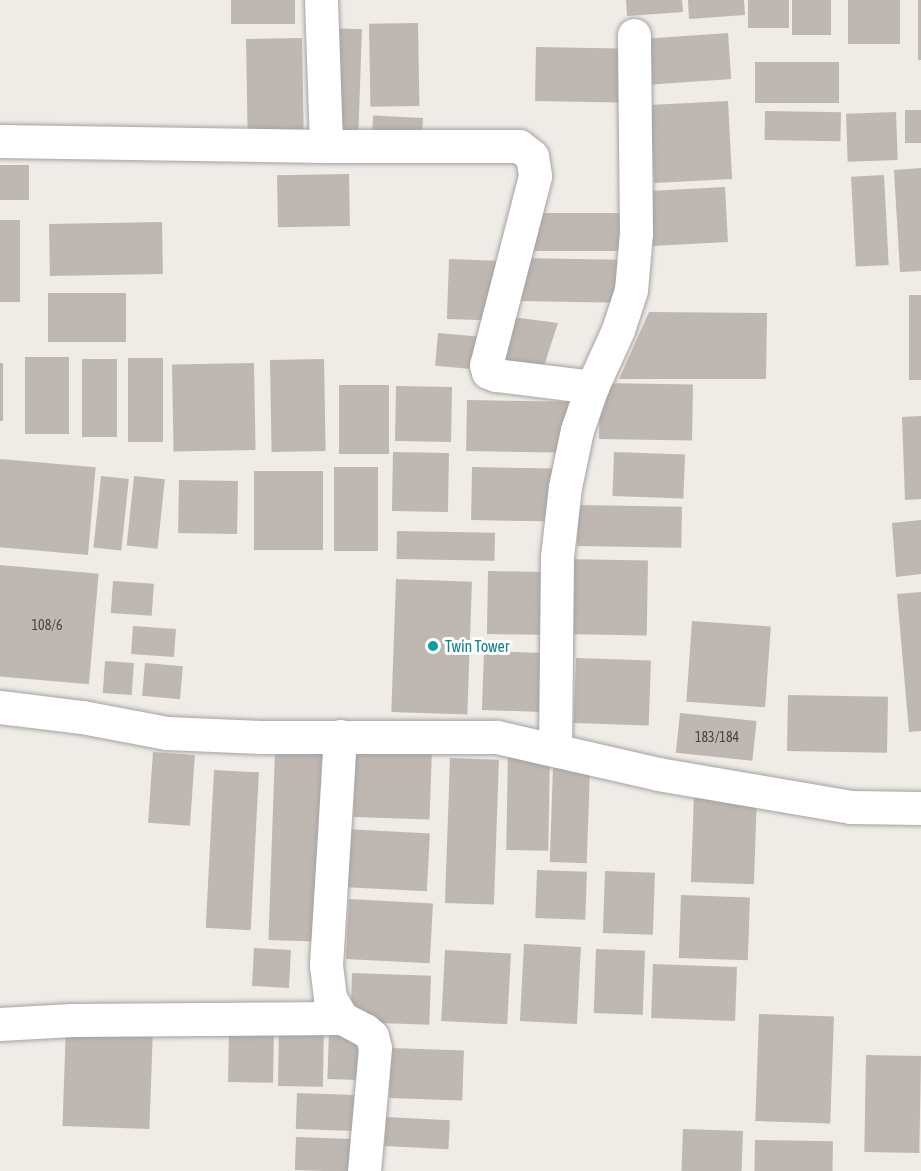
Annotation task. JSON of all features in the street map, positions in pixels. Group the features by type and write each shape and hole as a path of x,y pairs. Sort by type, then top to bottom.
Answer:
{"street":[{"path":"321,0 326,146"},
{"path":"555,749 557,557 565,487 577,430 592,387 618,330 631,290 636,233 634,35"},
{"path":"0,141 326,146 519,146 532,156 535,176 486,365 488,372 496,375 592,387"},
{"path":"0,707 82,717 167,733 261,737 498,737 658,774 851,807 921,808"},
{"path":"340,736 326,965 330,998 342,1018"},
{"path":"0,1024 72,1020 342,1018 372,1036 375,1048 364,1171"}],"building":[{"path":"231,0 295,0 295,24 231,24"},
{"path":"626,0 682,0 683,12 627,16"},
{"path":"688,0 744,0 745,15 689,19"},
{"path":"748,0 789,0 789,28 748,28"},
{"path":"792,0 831,0 831,35 792,35"},
{"path":"848,0 900,0 900,44 848,44"},
{"path":"918,0 921,0 921,60 918,60"},
{"path":"418,23 419,106 370,107 369,24"},
{"path":"329,28 362,29 358,141 325,140"},
{"path":"728,33 731,79 652,84 649,39"},
{"path":"302,38 304,132 248,133 246,39"},
{"path":"536,47 620,48 619,102 535,101"},
{"path":"755,62 839,62 839,103 755,103"},
{"path":"728,101 732,179 654,183 650,105"},
{"path":"905,110 921,110 921,143 905,143"},
{"path":"765,111 841,112 840,141 764,140"},
{"path":"896,112 898,160 848,162 846,114"},
{"path":"373,115 423,118 422,140 372,137"},
{"path":"0,165 29,165 29,200 0,200"},
{"path":"921,168 921,271 900,272 894,170"},
{"path":"349,174 350,226 278,227 277,175"},
{"path":"884,175 889,265 856,267 851,177"},
{"path":"725,187 728,242 652,246 649,191"},
{"path":"532,213 621,213 621,251 532,251"},
{"path":"0,220 20,220 20,302 0,302"},
{"path":"162,222 163,274 50,276 49,224"},
{"path":"520,258 618,260 617,303 519,301"},
{"path":"449,259 496,261 494,321 447,319"},
{"path":"48,293 126,293 126,342 48,342"},
{"path":"909,295 921,295 921,380 909,380"},
{"path":"649,312 767,313 766,379 619,379"},
{"path":"512,317 558,323 543,369 499,362"},
{"path":"438,333 483,337 480,370 435,366"},
{"path":"25,357 69,357 69,434 25,434"},
{"path":"128,358 163,358 163,442 128,442"},
{"path":"82,359 117,359 117,437 82,437"},
{"path":"324,359 326,451 272,452 270,360"},
{"path":"0,363 3,363 3,421 0,421"},
{"path":"254,363 256,450 174,451 172,364"},
{"path":"600,383 693,385 692,441 599,439"},
{"path":"339,385 389,385 389,454 339,454"},
{"path":"396,386 452,387 451,442 395,441"},
{"path":"467,400 568,402 567,453 466,451"},
{"path":"921,416 921,499 905,500 902,417"},
{"path":"393,452 449,453 448,512 392,511"},
{"path":"614,452 685,454 683,498 612,496"},
{"path":"0,459 96,467 88,555 0,547"},
{"path":"334,467 378,467 378,551 334,551"},
{"path":"472,467 556,468 555,521 471,520"},
{"path":"254,471 323,471 323,550 254,550"},
{"path":"101,476 129,479 121,551 93,548"},
{"path":"134,476 165,479 158,549 127,546"},
{"path":"179,480 238,481 237,534 178,533"},
{"path":"578,505 682,507 681,548 577,546"},
{"path":"921,520 921,574 896,577 892,523"},
{"path":"397,531 495,533 494,561 397,559"},
{"path":"562,559 648,561 647,635 561,634"},
{"path":"0,565 99,574 89,684 0,676"},
{"path":"488,571 553,572 552,635 487,634"},
{"name":"Twin Tower","path":"396,579 472,582 467,715 391,712"},
{"path":"113,581 154,584 152,616 111,613"},
{"path":"921,592 921,731 909,732 897,594"},
{"path":"692,621 771,627 765,707 686,702"},
{"path":"133,626 176,629 174,657 131,654"},
{"path":"484,651 549,653 547,712 482,710"},
{"path":"576,658 651,661 649,726 574,723"},
{"path":"105,661 134,663 132,695 103,693"},
{"path":"145,663 183,666 180,699 142,696"},
{"path":"788,695 888,697 887,753 787,751"},
{"path":"680,713 757,721 752,761 676,753"},
{"path":"356,747 432,750 430,820 354,817"},
{"path":"508,750 550,751 548,851 506,850"},
{"path":"153,752 195,755 190,826 148,823"},
{"path":"275,752 322,754 315,942 268,940"},
{"path":"450,758 499,760 494,905 445,903"},
{"path":"553,768 590,769 587,863 550,862"},
{"path":"214,770 259,772 251,930 206,928"},
{"path":"694,793 757,795 754,884 691,882"},
{"path":"345,829 430,833 427,891 342,887"},
{"path":"537,870 587,872 585,920 535,918"},
{"path":"605,871 655,873 653,935 603,933"},
{"path":"681,895 750,897 748,960 679,958"},
{"path":"349,899 433,903 430,963 346,959"},
{"path":"524,944 581,947 577,1024 520,1021"},
{"path":"254,948 291,950 289,988 252,986"},
{"path":"596,949 645,951 643,1015 594,1013"},
{"path":"445,950 511,953 507,1024 441,1021"},
{"path":"653,964 737,967 735,1021 651,1018"},
{"path":"352,973 431,976 429,1025 350,1022"},
{"path":"759,1014 834,1017 830,1124 755,1121"},
{"path":"279,1024 324,1025 323,1087 278,1086"},
{"path":"66,1025 153,1028 149,1129 62,1126"},
{"path":"229,1029 274,1030 273,1083 228,1082"},
{"path":"329,1033 367,1034 365,1080 327,1079"},
{"path":"391,1048 464,1051 462,1101 389,1098"},
{"path":"866,1055 921,1056 919,1153 864,1152"},
{"path":"297,1093 363,1095 362,1131 296,1129"},
{"path":"386,1117 450,1120 448,1149 384,1146"},
{"path":"683,1129 743,1131 742,1171 682,1171"},
{"path":"296,1137 357,1139 356,1171 295,1170"},
{"path":"755,1140 833,1141 832,1171 754,1171"}],"place":[{"name":"Twin Tower","path":"433,646"}]}
